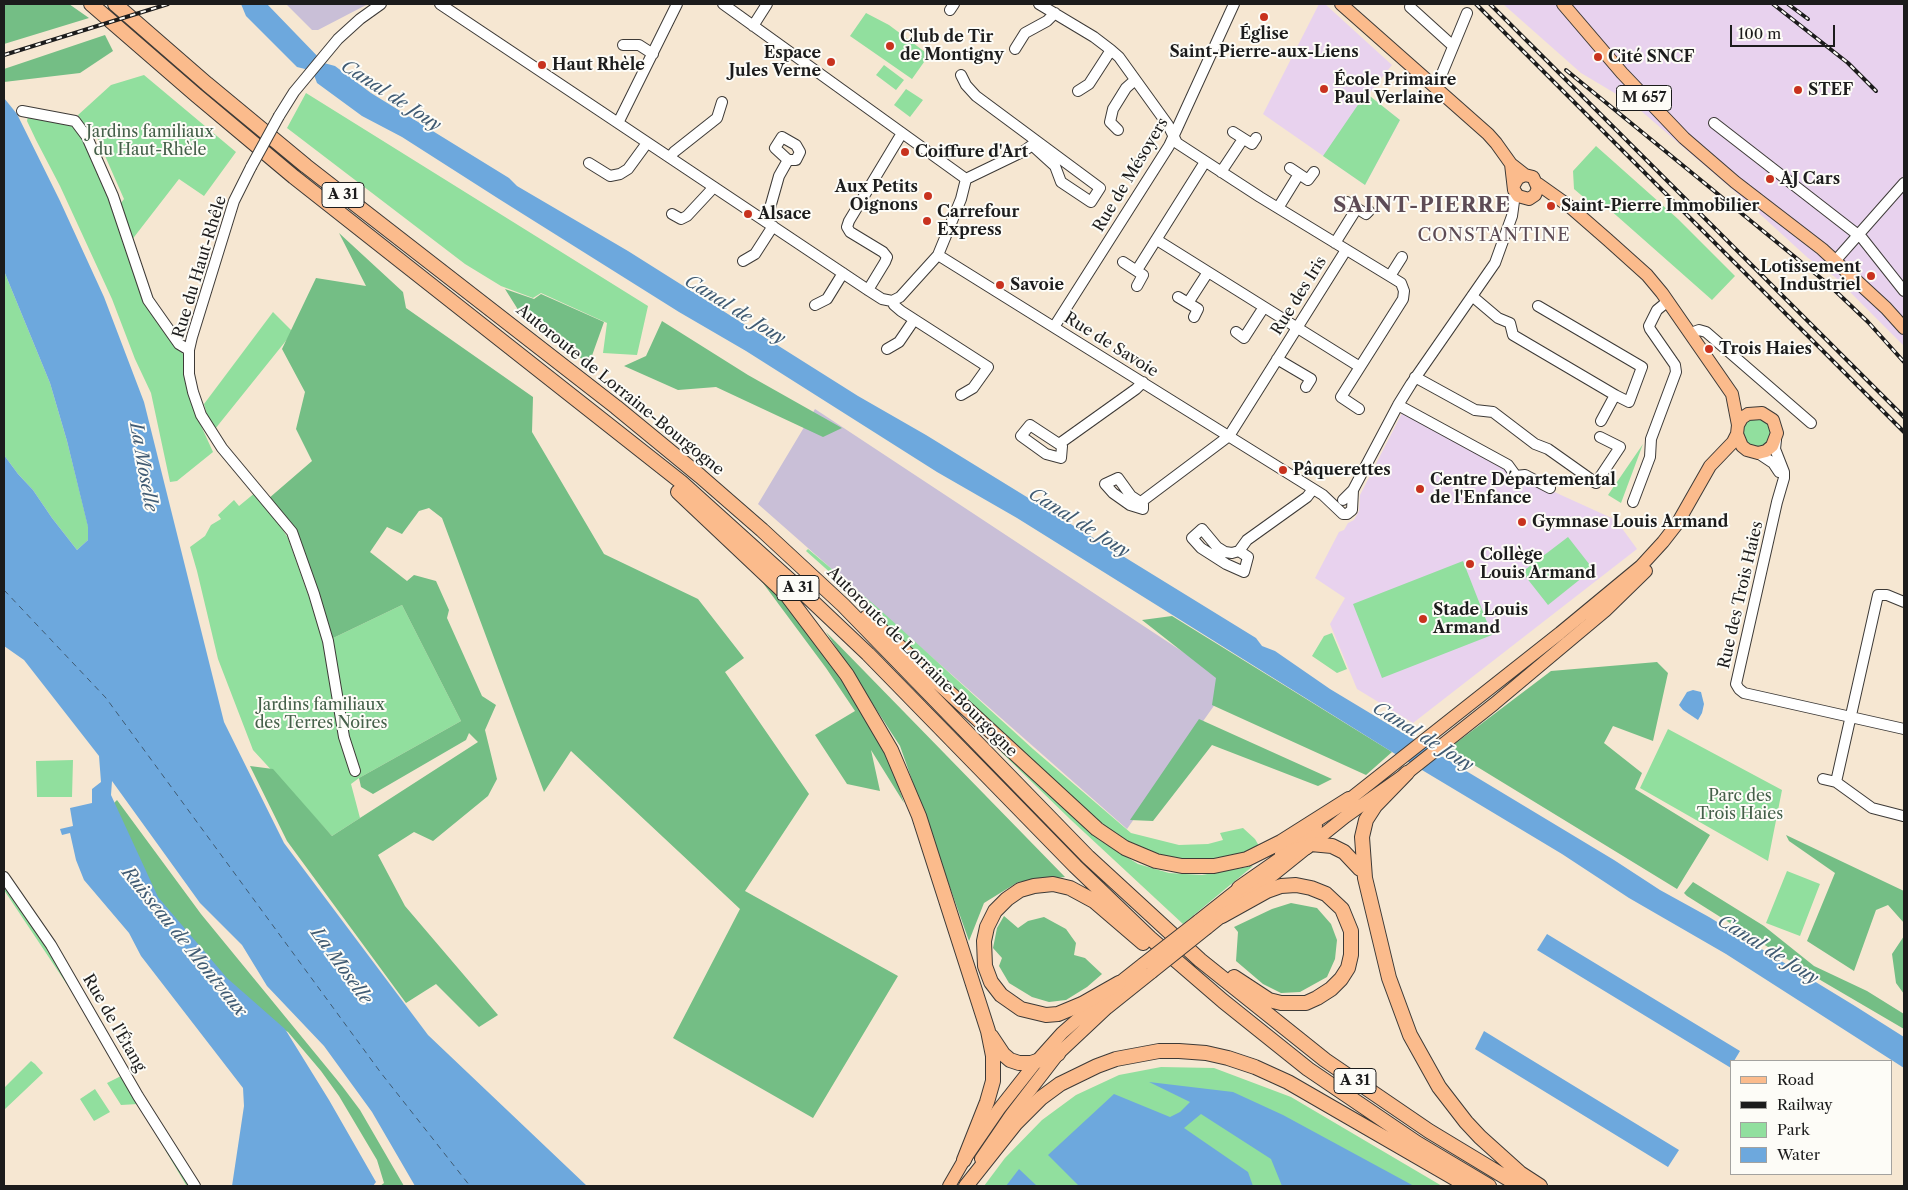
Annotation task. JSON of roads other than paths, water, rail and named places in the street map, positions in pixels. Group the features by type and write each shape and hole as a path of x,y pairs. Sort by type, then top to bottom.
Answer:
{"highway":[{"name":"Autoroute de Lorraine-Bourgogne","path":"92,4 294,177 681,482 868,654 1075,866 1150,938 1223,1001 1308,1069 1417,1143 1489,1186"},
{"name":"Autoroute de Lorraine-Bourgogne","path":"115,4 207,84 306,166 652,436 736,507 817,581 868,631 1088,857 1200,960 1325,1060 1429,1131 1520,1186"},
{"path":"596,415 786,594 847,675 891,750 919,816 988,1031 993,1080 987,1102 964,1160"},
{"path":"817,581 842,594 1097,829 1125,848 1148,858 1182,866 1214,866 1247,859 1281,842 1350,799"},
{"path":"1407,773 1375,806 1366,820 1362,837 1366,878 1389,978 1410,1035 1439,1087 1480,1137 1513,1167 1540,1186"},
{"path":"1239,888 1282,858 1309,845 1332,846 1344,852 1360,869"},
{"path":"1119,983 1082,1004 1058,1014 1046,1015 1021,1009 1001,995 988,974 983,952 987,927 995,911 1020,890 1053,884 1070,888 1094,901 1236,1021 1308,1069"},
{"path":"1200,960 1215,964 1269,1000 1293,1004 1318,998 1341,979 1348,968 1352,949 1351,931 1342,909 1326,894 1296,885 1281,886 1267,891 1222,916"},
{"path":"988,1031 995,1044 1010,1060 1019,1063 1036,1062 1058,1054"},
{"path":"965,1186 1016,1123 1041,1098 1060,1084 1116,1059 1159,1052 1179,1051 1206,1053 1228,1058 1272,1074 1468,1186"}],"main road":[{"path":"1202,924 1222,916 1352,811 1407,773 1501,698 1636,582 1675,537 1710,478 1723,461 1731,454 1772,446 1776,440 1777,433 1773,420 1756,412 1732,394 1668,301 1647,275 1569,206 1538,184 1533,178 1525,175 1510,164 1488,134 1341,4"},
{"name":"M 657","path":"1563,4 1634,86 1684,138 1736,182 1836,260 1904,328"},
{"path":"1510,164 1515,189 1521,198 1554,196"},
{"path":"1515,189 1518,178 1525,175"},
{"path":"1530,198 1537,192 1538,184"},
{"path":"1732,394 1738,441 1752,451"},
{"path":"965,1186 994,1138 1058,1054 1147,968 1202,924 1239,888 1641,566 1664,542 1677,524 1710,466 1733,442 1742,418 1756,412"},
{"path":"949,1186 964,1160 999,1109 1062,1032 1119,983 1147,968"}],"street":[{"name":"Rue du Haut-Rhêle","path":"355,770 344,737 328,641 292,532 222,448 201,415 189,374 189,350 234,201 279,116 294,92 347,29 381,4"},
{"path":"440,4 882,299 892,301 900,297 938,255 961,199 966,179 1035,144"},
{"path":"618,123 677,4"},
{"path":"723,4 966,179"},
{"path":"753,26 767,4"},
{"path":"1039,4 1094,37 1111,50 1168,125 1177,143 1220,172 1399,282 1404,289 1403,299 1341,397 1359,409"},
{"name":"Rue de Mésoyers","path":"1054,327 1174,137 1234,4"},
{"path":"1410,7 1453,46"},
{"path":"1015,49 1025,33 1047,21 1055,13"},
{"path":"1433,85 1442,76 1467,13"},
{"path":"623,45 639,46 653,54"},
{"path":"1078,91 1089,84 1111,50"},
{"path":"962,75 966,86 976,96 1057,162"},
{"path":"1118,130 1110,122 1113,109 1126,88 1135,80"},
{"path":"670,158 674,152 717,118 722,102"},
{"path":"22,111 75,121 87,138 113,196 138,277 148,300 179,344 189,350"},
{"path":"1714,123 1857,234 1904,291"},
{"path":"1233,132 1252,144 1256,138"},
{"path":"868,290 886,262 887,257 883,252 850,232 847,227 902,133"},
{"path":"1220,172 1243,138"},
{"path":"589,163 610,176 620,174 628,169 647,142"},
{"path":"743,261 755,254 770,224 779,176 788,160"},
{"path":"1137,270 1205,162"},
{"path":"1290,168 1308,180 1314,172"},
{"path":"1278,208 1299,174"},
{"path":"1836,260 1904,183"},
{"path":"672,214 681,219 687,216 714,187"},
{"path":"1515,189 1512,216 1498,257 1415,377 1398,405 1508,465 1516,476 1525,475 1550,488"},
{"path":"1512,216 1530,198"},
{"path":"1347,202 1366,214 1369,211"},
{"path":"1335,243 1357,208"},
{"path":"1157,240 1360,367"},
{"name":"Rue des Iris","path":"1229,436 1346,250"},
{"name":"Rue de Savoie","path":"938,255 1313,489 1344,503 1353,490 1398,405"},
{"path":"1390,276 1402,257"},
{"path":"1123,262 1143,275 1137,286"},
{"path":"1188,303 1208,272"},
{"path":"815,305 827,299 843,273"},
{"path":"1472,296 1498,318 1510,323 1513,335 1629,402 1642,367 1538,306"},
{"path":"1178,297 1198,309 1194,317"},
{"path":"892,301 897,308 914,320 988,366 973,388 961,395"},
{"path":"1633,502 1650,457 1651,439 1676,372 1675,365 1649,326 1657,310 1668,301"},
{"path":"1236,332 1244,338 1264,307"},
{"path":"887,349 899,342 914,320"},
{"path":"1691,334 1699,330 1706,332 1811,423"},
{"name":"Rue des Iris","path":"1277,359 1311,379 1306,388"},
{"path":"1415,377 1475,410 1493,412 1534,444 1548,449 1596,483 1620,447 1600,437"},
{"path":"1040,450 1136,389 1142,382"},
{"path":"1601,421 1615,395"},
{"path":"1030,425 1055,442 1062,446 1061,458 1046,454 1021,436 1030,425"},
{"path":"1141,502 1229,436"},
{"name":"Rue des Trois Haies","path":"1776,440 1775,449 1784,472 1784,478 1780,488 1736,684 1739,690 1744,693 1904,729"},
{"name":"Rue des Trois Haies","path":"1752,451 1770,460 1777,468 1780,476 1780,488"},
{"path":"1239,551 1248,557 1244,572 1221,555 1239,551 1247,540 1306,497 1313,489"},
{"path":"1836,782 1878,595 1887,595 1904,602"},
{"path":"1823,779 1836,782 1872,808 1904,817"},
{"name":"Rue de l'Étang","path":"4,877 51,945 138,1096 195,1186"}],"water":[{"path":"241,4 267,4 324,63 335,66 371,93 509,178 517,186 628,251 858,396 926,435 1256,638 1262,646 1275,651 1330,689 1614,860 1660,890 1709,917 1904,1037 1904,1068 1726,954 1629,898 1562,854 1392,752 1017,518 937,472 746,351 679,312 402,137 362,116 317,83 314,75 305,69 297,67 246,16"},
{"path":"4,98 17,114 60,201 104,297 144,402 224,722 284,843 428,1035 587,1186 415,1186 372,1112 324,1046 267,986 242,945 200,903 112,781 111,795 158,897 227,978 285,1029 329,1100 376,1182 373,1186 232,1186 244,1106 243,1088 141,956 129,933 84,880 76,860 70,833 62,835 60,829 73,826 70,808 92,803 92,789 101,782 99,756 24,660 4,646 4,455 33,490 77,550 88,540 88,527 67,441 50,383 4,271"},
{"path":"1693,690 1701,692 1704,704 1698,720 1679,705 1687,692"},
{"path":"1547,934 1740,1051 1735,1060 1730,1060 1730,1067 1537,950"},
{"path":"1484,1031 1679,1150 1668,1167 1475,1049"},
{"path":"1149,1082 1233,1092 1283,1115 1414,1186 1282,1186 1271,1159 1201,1114 1184,1128 1248,1172 1253,1186 1079,1186 1048,1155 1114,1094 1170,1117 1180,1112 1190,1102"},
{"path":"1019,1169 1037,1186 1006,1186"}],"railway":[{"path":"4,55 168,4"},
{"path":"1476,4 1904,432"},
{"path":"1490,4 1904,417"},
{"path":"1773,4 1848,63 1876,91"},
{"path":"1788,4 1808,19"},
{"path":"1566,70 1828,284 1868,322 1904,362"}],"place":[{"name":"Église Saint-Pierre-aux-Liens","path":"1264,17"},
{"name":"Club de Tir de Montigny","path":"890,46"},
{"name":"Cité SNCF","path":"1598,57"},
{"name":"Espace Jules Verne","path":"831,62"},
{"name":"Haut Rhèle","path":"542,65"},
{"name":"École Primaire Paul Verlaine","path":"1324,89"},
{"name":"STEF","path":"1798,90"},
{"name":"Coiffure d'Art","path":"905,152"},
{"name":"AJ Cars","path":"1770,179"},
{"name":"Aux Petits Oignons","path":"928,196"},
{"name":"Saint-Pierre Immobilier","path":"1551,206"},
{"name":"Alsace","path":"748,214"},
{"name":"Carrefour Express","path":"927,221"},
{"name":"Lotissement Industriel","path":"1871,276"},
{"name":"Savoie","path":"1000,285"},
{"name":"Trois Haies","path":"1709,349"},
{"name":"Pâquerettes","path":"1283,470"},
{"name":"Centre Départemental de l'Enfance","path":"1420,489"},
{"name":"Gymnase Louis Armand","path":"1522,522"},
{"name":"Collège Louis Armand","path":"1470,564"},
{"name":"Stade Louis Armand","path":"1423,619"}],"district":[{"name":"SAINT-PIERRE","path":"1422,206"},
{"name":"CONSTANTINE","path":"1494,236"}],"water label":[{"name":"Canal de Jouy","path":"391,96"},
{"name":"Canal de Jouy","path":"735,310"},
{"name":"La Moselle","path":"143,467"},
{"name":"Canal de Jouy","path":"1079,523"},
{"name":"Canal de Jouy","path":"1423,737"},
{"name":"Ruisseau de Montvaux","path":"184,942"},
{"name":"Canal de Jouy","path":"1768,950"},
{"name":"La Moselle","path":"341,966"}],"park label":[{"name":"Jardins familiaux du Haut-Rhèle","path":"150,141"},
{"name":"Jardins familiaux des Terres Noires","path":"321,714"},
{"name":"Parc des Trois Haies","path":"1740,805"}]}
